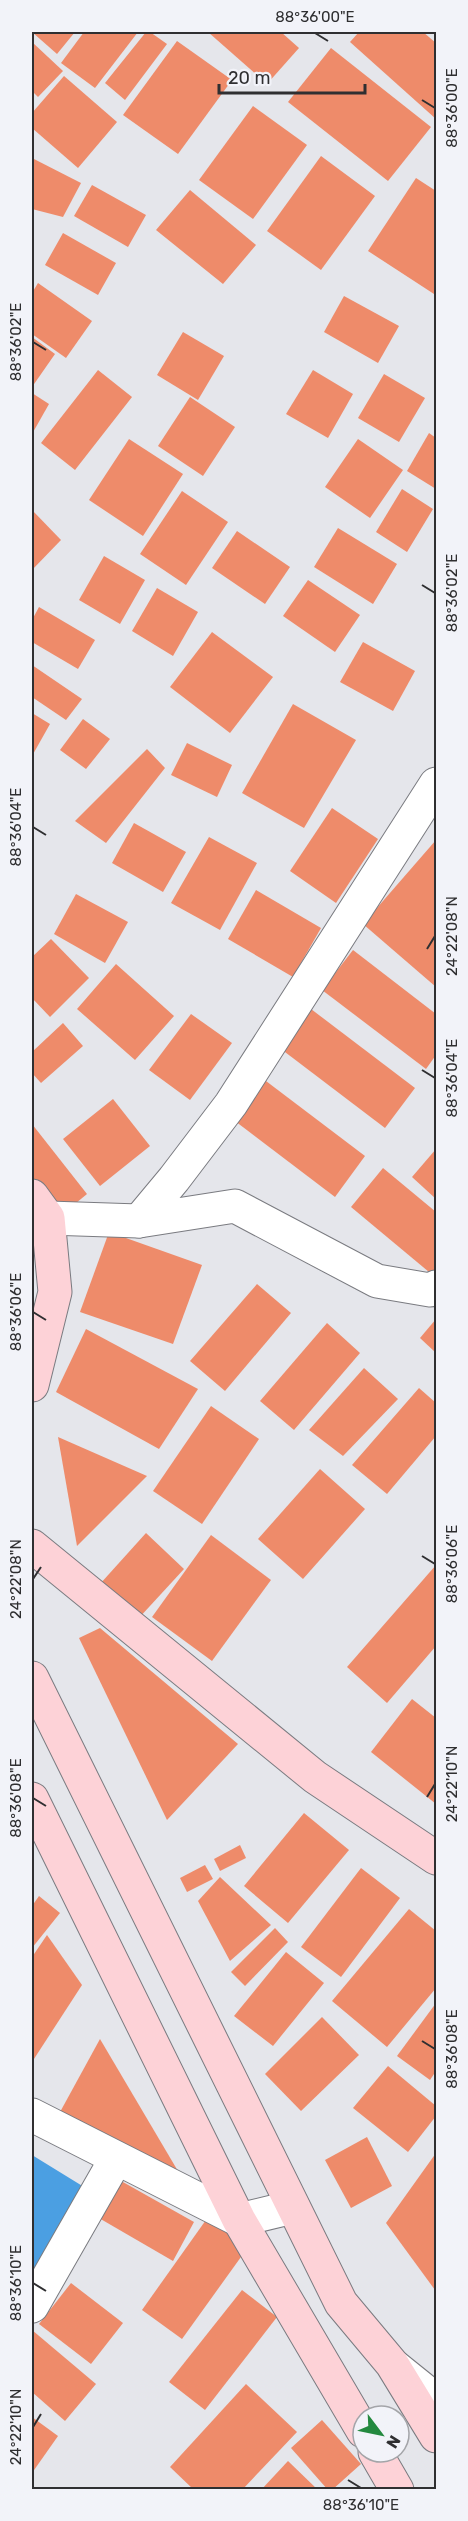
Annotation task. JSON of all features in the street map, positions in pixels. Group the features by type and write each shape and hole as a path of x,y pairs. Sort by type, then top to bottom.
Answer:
{"main road":[{"path":"32,1385 55,1292 40,1207"},
{"path":"32,1546 315,1776 436,1858"},
{"path":"32,1678 341,2303 392,2364 436,2436"},
{"path":"32,1799 239,2220 351,2411"},
{"path":"382,2464 397,2490"}],"street":[{"path":"139,1221 231,1104 436,784"},
{"path":"40,1207 139,1221 235,1206 377,1281 430,1290 436,1287"},
{"path":"32,2115 239,2220 293,2207"},
{"path":"32,2306 116,2159"},
{"path":"392,2364 436,2400"}],"water":[{"path":"32,2155 84,2187 32,2282"}],"building":[{"path":"32,32 75,32 57,54"},
{"path":"84,32 138,32 95,88 61,63"},
{"path":"146,32 150,32 167,44 125,100 105,83"},
{"path":"208,32 281,32 299,48 267,84"},
{"path":"359,32 423,32 436,43 436,119 350,42"},
{"path":"177,41 232,80 178,154 123,115"},
{"path":"32,42 63,71 38,97 32,91"},
{"path":"331,48 431,127 388,181 288,102"},
{"path":"64,76 117,122 78,168 32,128 32,113"},
{"path":"253,106 307,145 253,219 199,180"},
{"path":"321,156 375,196 321,270 267,231"},
{"path":"32,158 81,183 63,217 32,209"},
{"path":"416,178 436,191 436,290 434,294 368,251"},
{"path":"92,185 146,215 128,247 74,216"},
{"path":"190,190 256,245 223,284 156,230"},
{"path":"63,233 116,263 98,295 45,265"},
{"path":"38,283 92,321 66,358 32,334 32,293"},
{"path":"344,296 399,326 378,363 324,332"},
{"path":"183,332 224,356 198,400 157,375"},
{"path":"32,337 55,354 32,387"},
{"path":"98,370 132,397 75,470 41,443"},
{"path":"313,370 353,394 328,438 286,414"},
{"path":"384,374 425,398 399,442 358,418"},
{"path":"32,393 49,404 32,434"},
{"path":"190,397 235,427 203,476 158,446"},
{"path":"429,433 436,438 436,489 407,471"},
{"path":"129,439 183,474 143,536 89,500"},
{"path":"358,439 403,470 370,518 325,487"},
{"path":"402,489 433,509 407,552 376,532"},
{"path":"182,491 228,522 186,585 140,554"},
{"path":"32,510 61,540 32,570"},
{"path":"338,528 397,564 373,604 314,567"},
{"path":"237,531 290,567 265,604 212,568"},
{"path":"104,556 145,580 120,624 79,600"},
{"path":"308,580 360,615 335,652 283,616"},
{"path":"157,588 198,612 173,656 132,631"},
{"path":"39,607 95,640 78,669 32,642 32,620"},
{"path":"212,632 273,677 230,733 170,687"},
{"path":"363,642 415,671 393,711 340,682"},
{"path":"32,665 82,699 66,720 32,697"},
{"path":"293,704 356,740 304,828 242,793"},
{"path":"32,713 50,724 32,756"},
{"path":"83,719 110,739 86,769 60,750"},
{"path":"187,743 232,765 217,797 171,775"},
{"path":"147,749 165,768 106,843 75,821"},
{"path":"332,808 378,839 336,903 290,871"},
{"path":"134,823 186,852 163,892 112,863"},
{"path":"209,837 257,863 220,930 171,903"},
{"path":"436,840 436,987 363,924"},
{"path":"256,890 321,928 293,977 228,939"},
{"path":"76,894 128,922 105,963 54,934"},
{"path":"51,939 89,978 50,1017 32,998 32,957"},
{"path":"353,950 436,1014 436,1055 426,1069 322,990"},
{"path":"116,964 174,1016 135,1060 77,1009"},
{"path":"311,1009 415,1088 385,1128 281,1049"},
{"path":"191,1014 232,1043 190,1100 149,1070"},
{"path":"63,1023 83,1046 41,1083 32,1073 32,1052"},
{"path":"262,1078 365,1156 335,1197 231,1118"},
{"path":"113,1099 150,1146 100,1186 63,1139"},
{"path":"32,1124 87,1194 59,1217 32,1182"},
{"path":"436,1149 436,1199 412,1177"},
{"path":"383,1168 436,1212 435,1277 351,1207"},
{"path":"109,1232 202,1265 173,1344 80,1312"},
{"path":"257,1284 291,1313 225,1391 190,1361"},
{"path":"436,1319 436,1353 420,1338"},
{"path":"327,1323 360,1353 294,1430 260,1401"},
{"path":"86,1329 198,1389 159,1449 56,1392"},
{"path":"364,1368 398,1399 343,1456 309,1430"},
{"path":"419,1388 436,1403 436,1436 387,1494 352,1465"},
{"path":"211,1406 259,1439 202,1524 153,1491"},
{"path":"58,1437 147,1476 77,1546"},
{"path":"320,1469 365,1509 303,1579 258,1539"},
{"path":"146,1533 184,1569 138,1619 100,1584"},
{"path":"211,1535 271,1580 212,1661 152,1617"},
{"path":"436,1565 436,1646 387,1703 347,1667"},
{"path":"100,1628 238,1744 167,1820 79,1638"},
{"path":"412,1699 436,1718 436,1804 371,1752"},
{"path":"304,1813 349,1850 288,1923 244,1886"},
{"path":"240,1845 246,1858 220,1871 214,1859"},
{"path":"205,1865 213,1879 187,1892 180,1878"},
{"path":"361,1868 400,1898 341,1977 301,1947"},
{"path":"220,1877 271,1925 230,1961 198,1901"},
{"path":"39,1896 60,1913 32,1948 32,1906"},
{"path":"409,1909 436,1931 436,1988 387,2047 332,2001"},
{"path":"275,1928 288,1942 245,1986 231,1972"},
{"path":"47,1935 82,1985 32,2062 32,1957"},
{"path":"286,1952 324,1983 273,2046 234,2016"},
{"path":"436,2003 436,2071 430,2080 397,2056"},
{"path":"322,2017 359,2055 301,2111 265,2074"},
{"path":"100,2039 185,2183 48,2134"},
{"path":"388,2066 436,2106 436,2116 408,2152 353,2108"},
{"path":"367,2137 392,2186 351,2208 325,2160"},
{"path":"436,2153 436,2288 435,2290 386,2223"},
{"path":"114,2177 194,2222 173,2261 92,2214"},
{"path":"223,2196 246,2250 182,2339 142,2310"},
{"path":"71,2283 123,2323 91,2364 39,2324"},
{"path":"242,2290 277,2317 205,2410 169,2382"},
{"path":"32,2330 96,2384 65,2421 32,2392"},
{"path":"246,2384 297,2432 242,2490 194,2490 170,2467"},
{"path":"32,2417 58,2436 32,2473"},
{"path":"322,2420 351,2453 351,2464 361,2464 332,2490 328,2490 291,2448"},
{"path":"288,2461 318,2490 261,2490"}]}
